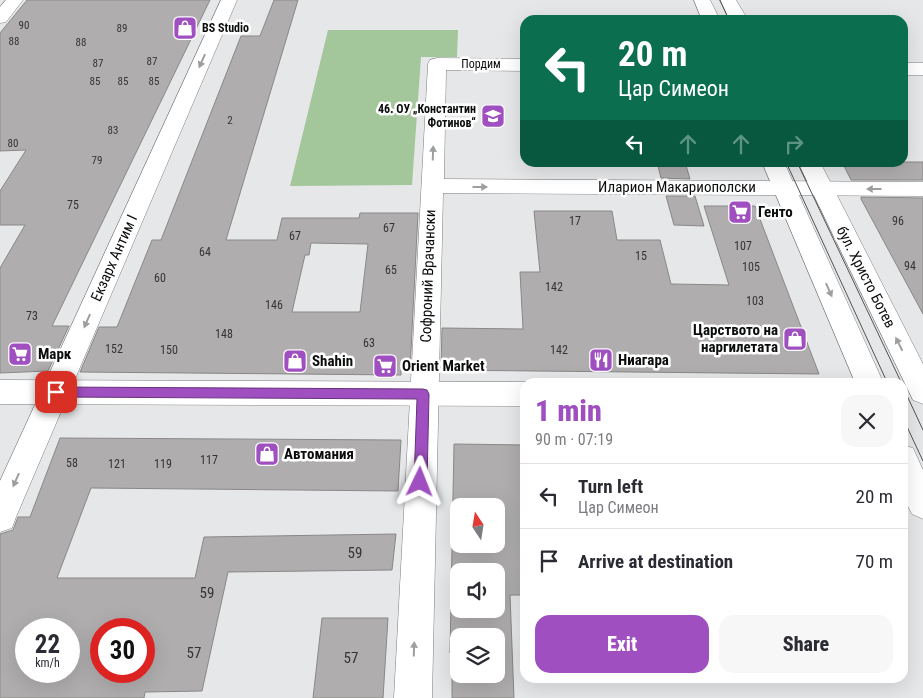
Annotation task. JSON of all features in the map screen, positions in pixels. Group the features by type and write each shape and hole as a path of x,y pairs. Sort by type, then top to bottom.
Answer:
{"street":[{"path":"0,18 15,0"},
{"name":"Екзарх Антим I","path":"0,516 229,0"},
{"path":"702,0 709,15"},
{"path":"728,0 736,15"},
{"name":"Пордим","path":"437,64 520,65"},
{"name":"Софроний Врачански","path":"413,698 423,394 437,64"},
{"path":"908,68 923,69"},
{"path":"775,167 867,378"},
{"name":"бул. Христо Ботев","path":"811,167 917,390"},
{"name":"Иларион Макариополски","path":"432,186 923,189"},
{"path":"0,392 520,394"},
{"path":"908,471 923,504"}],"green space":[{"path":"328,30 458,30 457,57 421,57 412,185 290,186"}],"building":[{"path":"27,0 210,0 52,326 69,326 48,371 0,373 0,268 25,225 0,225 0,191 26,150 0,151 0,33"},
{"path":"274,0 298,0 226,240 277,240 282,218 359,218 360,213 418,213 410,370 401,370 401,375 80,372 99,327 117,327 152,240 161,240 241,36 260,36","holes":["311,243 368,244 360,312 292,312 305,255 309,255"]},
{"path":"908,162 923,162 923,180 851,180 844,167 908,167"},
{"path":"658,167 686,167 690,179 661,178"},
{"path":"666,196 695,196 704,226 674,225"},
{"path":"861,197 923,198 923,314 861,199"},
{"path":"704,206 755,206 819,374 441,370 442,328 523,329 520,272 540,272 534,211 612,211 617,240 660,240 671,284 729,285"},
{"path":"60,438 401,440 398,491 91,488 57,578 195,578 204,537 396,534 392,570 228,572 202,691 145,692 144,698 0,698 0,534 13,530 18,517 30,517"},
{"path":"454,444 520,445 520,595 510,595 514,698 452,698 452,683 505,683 505,628 450,628 451,618 505,618 505,563 452,563 452,553 505,553 505,498 453,498"},
{"path":"322,618 388,618 383,698 313,698"}],"tram line":[{"path":"720,0 727,15"},
{"path":"788,167 885,378"},
{"path":"799,167 899,378"},
{"path":"908,398 923,430"},
{"path":"908,429 923,461"}],"place":[{"name":"BS Studio","path":"185,28"},
{"name":"46. ОУ „Константин Фотинов“","path":"493,116"},
{"name":"Генто","path":"740,212"},
{"name":"Царството на наргилетата","path":"795,339"},
{"name":"Марк","path":"20,354"},
{"name":"Ниагара","path":"601,360"},
{"name":"Shahin","path":"295,361"},
{"name":"Orient Market","path":"385,366"},
{"name":"Автомания","path":"267,454"}],"route":[{"path":"56,392 423,394 420,482"}]}
